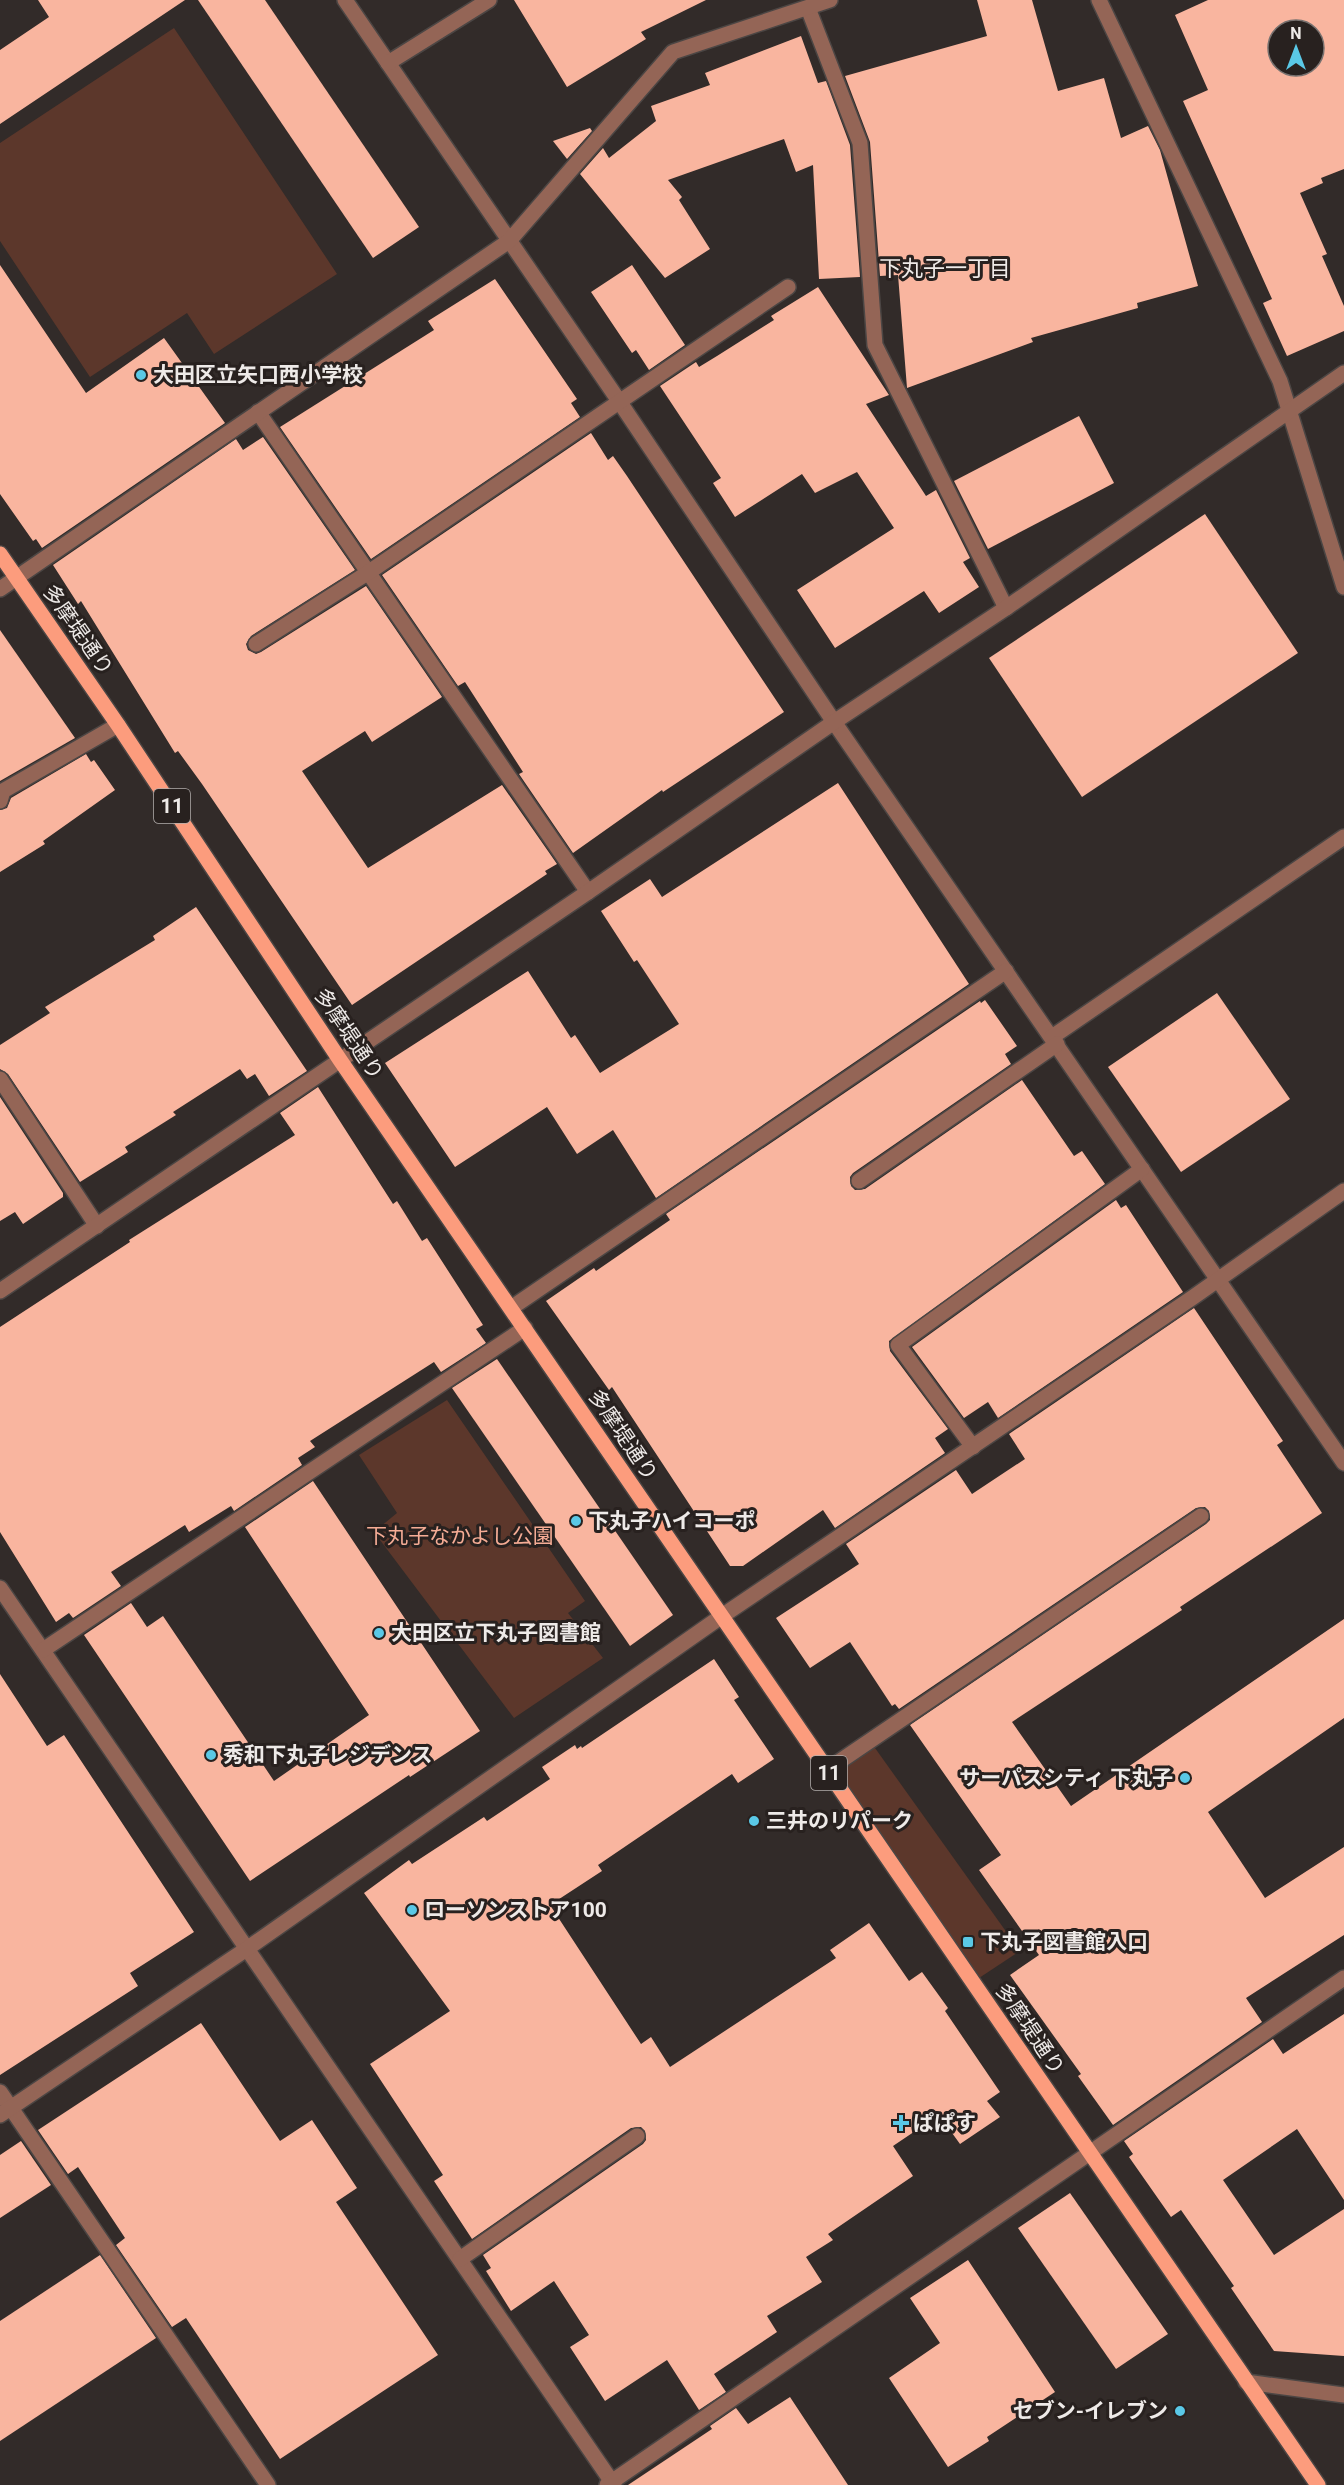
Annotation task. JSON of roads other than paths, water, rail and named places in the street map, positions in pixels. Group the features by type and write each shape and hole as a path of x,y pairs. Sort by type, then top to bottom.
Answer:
{"main road":[{"name":"多摩堤通り","path":"0,554 340,1060 1318,2485"}],"street":[{"path":"345,0 619,401 834,722 1344,1463"},
{"path":"388,63 489,0"},
{"path":"0,589 509,241 673,52 830,0"},
{"path":"1099,0 1280,381 1344,586"},
{"path":"808,8 860,143 875,345 1006,608"},
{"path":"256,644 369,572 788,287"},
{"path":"0,1291 834,722 1006,608 1344,373"},
{"path":"258,412 588,892"},
{"path":"0,801 3,791 117,725"},
{"path":"859,1181 1054,1040 1344,837"},
{"path":"511,1308 1006,971"},
{"path":"0,1079 96,1226"},
{"path":"973,1447 898,1345 1142,1169"},
{"path":"5,2111 248,1948 722,1616 1218,1280 1344,1191"},
{"path":"43,1650 525,1328"},
{"path":"827,1770 1201,1516"},
{"path":"0,1588 248,1948 611,2484 1344,1978"},
{"path":"0,2092 5,2111 268,2485"},
{"path":"460,2259 637,2136"},
{"path":"1246,2382 1344,2395"}],"place":[{"name":"大田区立矢口西小学校","path":"141,375"},
{"name":"下丸子ハイコーポ","path":"576,1521"},
{"name":"大田区立下丸子図書館","path":"379,1633"},
{"name":"秀和下丸子レジデンス","path":"211,1755"},
{"name":"サーパスシティ 下丸子","path":"1185,1778"},
{"name":"三井のリパーク","path":"754,1821"},
{"name":"ローソンストア100","path":"412,1910"},
{"name":"下丸子図書館入口","path":"968,1942"},
{"name":"ぱぱす","path":"901,2123"},
{"name":"セブン-イレブン","path":"1180,2411"}],"district":[{"name":"下丸子一丁目","path":"945,268"}],"park label":[{"name":"下丸子なかよし公園","path":"460,1536"}]}
